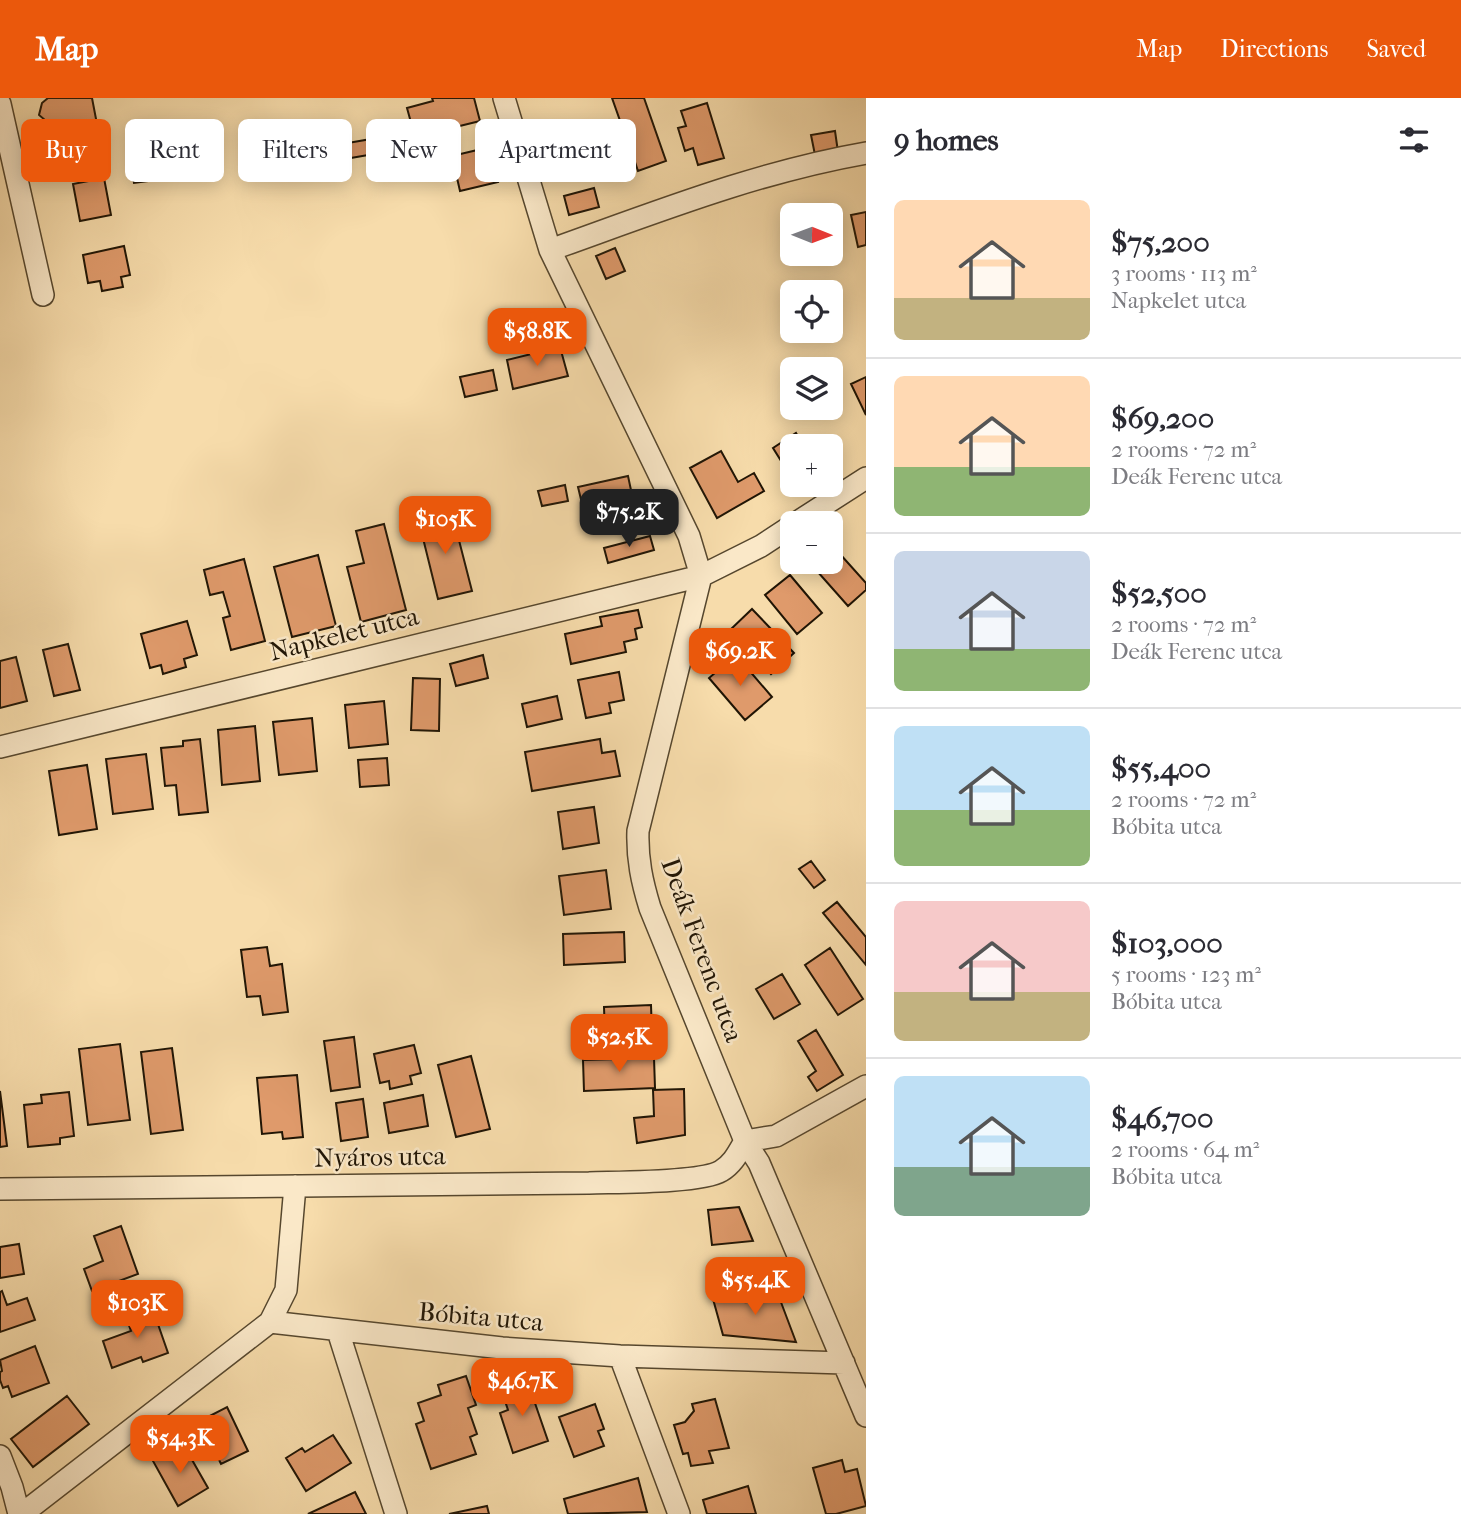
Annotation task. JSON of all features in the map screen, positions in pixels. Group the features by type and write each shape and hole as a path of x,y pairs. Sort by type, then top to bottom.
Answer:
{"street":[{"path":"504,98 550,250 689,536 701,576"},
{"path":"0,104 43,295"},
{"path":"550,250 716,191 813,163 866,153"},
{"name":"Napkelet utca","path":"814,511 866,478"},
{"name":"Napkelet utca","path":"0,747 701,576 761,546 780,533"},
{"name":"Deák Ferenc utca","path":"701,576 638,831 640,877 650,908 745,1141 759,1163 866,1416"},
{"path":"745,1141 776,1136 866,1086"},
{"name":"Nyáros utca","path":"0,1189 589,1183 710,1175 722,1171 734,1160 745,1141"},
{"path":"0,1456 20,1514 270,1322 286,1290 295,1186"},
{"name":"Bóbita utca","path":"270,1322 502,1348 620,1356 844,1363"},
{"path":"338,1331 396,1514"},
{"path":"620,1356 679,1514"}],"building":[{"path":"48,98 92,98 96,119 44,119 39,115 42,103"},
{"path":"432,98 474,98 479,119 461,126 461,119 410,119 407,108 433,101"},
{"path":"612,98 644,98 666,161 638,171 636,119 619,119"},
{"path":"707,103 724,158 698,165 693,148 685,151 678,128 686,126 681,111"},
{"path":"835,131 838,152 815,155 811,135"},
{"path":"366,140 366,155 352,158 352,142"},
{"path":"475,151 475,182 498,182 460,191 458,182 461,182 461,154"},
{"path":"105,182 111,215 80,221 73,184"},
{"path":"594,188 599,207 569,215 564,196"},
{"path":"866,212 866,245 858,247 851,215"},
{"path":"124,246 130,275 121,277 123,287 102,291 100,281 88,283 83,255"},
{"path":"615,248 625,271 606,279 596,256"},
{"path":"560,347 568,376 513,389 507,360"},
{"path":"493,370 497,390 465,397 460,377"},
{"path":"866,377 866,415 851,384"},
{"path":"780,443 780,459 773,448"},
{"path":"721,451 738,482 754,473 764,491 717,518 690,468"},
{"path":"628,476 635,509 586,520 578,487"},
{"path":"565,485 568,501 542,506 538,491"},
{"path":"452,513 472,591 438,599 419,522"},
{"path":"384,524 406,610 361,622 347,567 364,563 356,531"},
{"path":"650,536 654,550 608,563 604,548"},
{"path":"318,555 336,626 292,637 274,567"},
{"path":"843,557 866,583 866,590 848,606 820,574 843,574"},
{"path":"244,559 265,641 231,650 223,618 230,616 223,592 210,595 204,570"},
{"path":"790,575 822,613 797,634 765,595"},
{"path":"752,609 794,653 771,674 730,630"},
{"path":"638,610 642,627 635,629 637,639 624,642 626,652 571,664 565,634 602,626 600,617"},
{"path":"187,621 197,655 184,659 186,667 163,674 161,665 150,668 141,634"},
{"path":"68,644 80,690 54,696 43,650"},
{"path":"483,655 488,678 456,686 450,664"},
{"path":"736,655 772,697 745,720 709,678"},
{"path":"16,657 27,701 0,708 0,661"},
{"path":"619,672 624,700 609,703 611,713 586,718 578,680"},
{"path":"413,678 440,679 439,731 411,730"},
{"path":"557,696 562,719 527,727 522,704"},
{"path":"384,701 388,744 349,748 345,705"},
{"path":"312,718 317,771 279,775 273,722"},
{"path":"255,726 260,781 222,785 218,730"},
{"path":"200,739 208,812 179,815 176,785 165,786 161,748 183,746 183,741"},
{"path":"600,739 602,753 615,751 620,776 532,791 525,752"},
{"path":"146,754 153,809 113,814 106,759"},
{"path":"387,758 389,785 360,787 358,760"},
{"path":"87,765 97,829 59,835 49,771"},
{"path":"594,807 599,843 563,849 558,812"},
{"path":"811,861 825,880 814,888 799,869"},
{"path":"606,870 611,909 564,915 559,876"},
{"path":"837,902 866,937 866,965 823,913"},
{"path":"624,932 625,962 564,965 563,934"},
{"path":"267,947 270,966 282,964 288,1012 263,1015 260,996 247,997 241,950"},
{"path":"830,948 863,999 838,1015 805,965"},
{"path":"782,974 800,1004 774,1019 756,989"},
{"path":"651,1005 652,1034 605,1036 604,1007"},
{"path":"816,1030 843,1075 817,1091 808,1077 816,1071 798,1041"},
{"path":"354,1037 360,1087 331,1091 324,1041"},
{"path":"120,1044 130,1120 88,1125 79,1049"},
{"path":"414,1045 421,1073 410,1076 412,1084 390,1089 389,1081 380,1083 374,1054"},
{"path":"172,1048 183,1130 151,1134 141,1052"},
{"path":"471,1056 490,1129 456,1137 438,1065"},
{"path":"654,1058 655,1088 584,1091 583,1060"},
{"path":"297,1075 303,1137 283,1139 282,1132 262,1134 257,1078"},
{"path":"684,1089 685,1135 637,1143 634,1118 654,1116 653,1090"},
{"path":"0,1091 7,1146 0,1147"},
{"path":"69,1092 74,1136 60,1138 60,1144 28,1147 24,1105 42,1103 41,1095"},
{"path":"423,1095 428,1126 389,1133 384,1103"},
{"path":"363,1099 368,1137 341,1141 336,1103"},
{"path":"739,1207 753,1241 712,1245 708,1210"},
{"path":"121,1226 138,1274 92,1291 84,1269 103,1261 94,1236"},
{"path":"19,1244 24,1274 0,1278 0,1247"},
{"path":"776,1289 796,1342 723,1335 713,1299 745,1302 741,1291"},
{"path":"2,1291 7,1305 27,1298 35,1320 0,1332"},
{"path":"152,1307 168,1353 143,1362 141,1357 112,1368 103,1341 131,1331 126,1317"},
{"path":"35,1346 49,1383 12,1397 8,1386 3,1388 0,1380 0,1360"},
{"path":"466,1376 476,1405 468,1408 477,1434 470,1437 476,1454 431,1469 416,1424 424,1421 418,1403 441,1395 438,1385"},
{"path":"527,1380 548,1441 513,1453 500,1413 508,1410 501,1389"},
{"path":"67,1396 89,1424 33,1467 11,1439"},
{"path":"715,1399 729,1448 709,1451 713,1463 691,1466 688,1453 683,1454 674,1425 685,1422 694,1411 692,1404"},
{"path":"595,1404 604,1429 598,1431 604,1446 574,1457 559,1417"},
{"path":"227,1407 248,1451 221,1464 200,1421"},
{"path":"333,1435 351,1463 306,1491 286,1458 302,1448 305,1452"},
{"path":"183,1444 208,1488 178,1506 153,1461"},
{"path":"842,1460 845,1472 857,1469 866,1506 826,1514 813,1468"},
{"path":"638,1478 647,1512 568,1514 564,1499"},
{"path":"748,1486 756,1514 707,1514 703,1500"},
{"path":"355,1492 366,1514 308,1514"},
{"path":"487,1506 489,1514 449,1514"}]}
